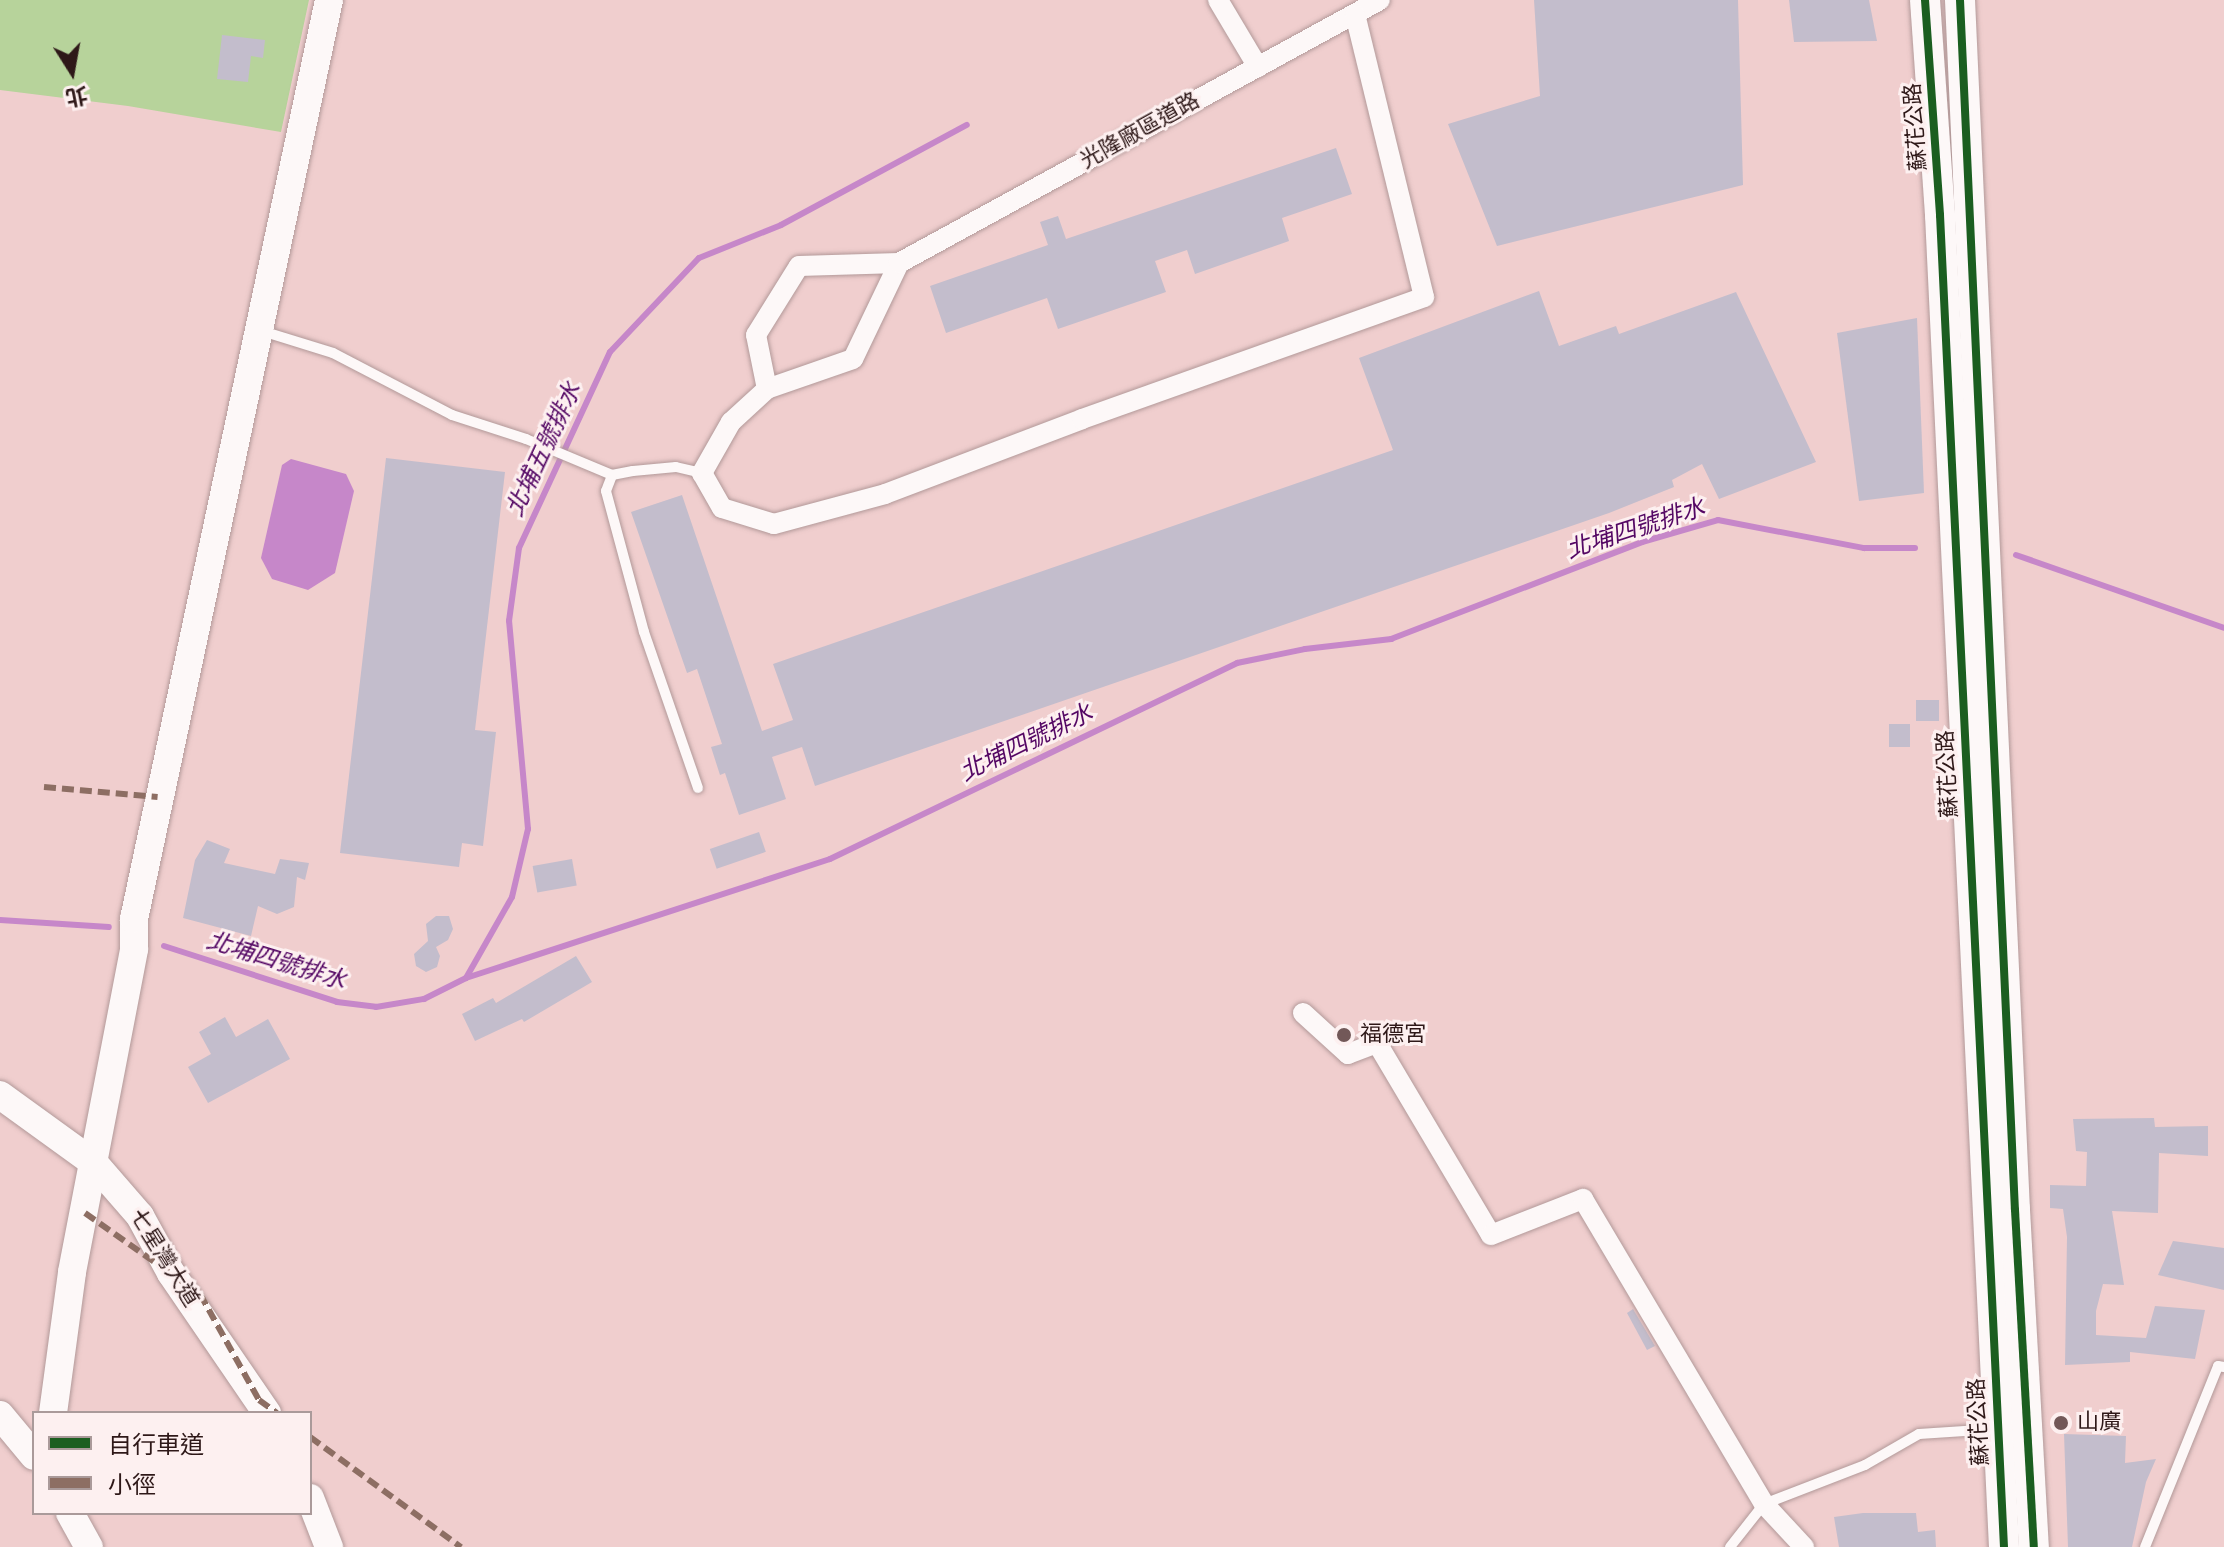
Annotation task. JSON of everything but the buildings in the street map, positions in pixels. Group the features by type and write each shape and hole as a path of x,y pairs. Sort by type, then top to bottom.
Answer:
{"main road":[{"name":"蘇花公路","path":"1925,0 1996,1120 2012,1429 2004,1547"},
{"name":"蘇花公路","path":"1960,0 1996,1120"},
{"name":"蘇花公路","path":"2012,1429 2034,1547"}],"street":[{"path":"53,1411 72,1272 134,949 134,919 158,797 262,331 329,0"},
{"path":"1218,0 1258,67"},
{"name":"光隆廠區道路","path":"767,389 756,335 799,266 899,263 1380,0"},
{"path":"899,263 853,359 767,389 731,422 702,473 722,508 774,524 885,494 1082,419 1424,297 1355,15"},
{"path":"1303,1013 1348,1054 1377,1043 1491,1235 1583,1199 1764,1504 1804,1547"},
{"name":"七星灣大道","path":"0,1095 94,1163 140,1216 171,1273 266,1411"},
{"path":"0,1415 32,1454"},
{"path":"312,1503 329,1547"},
{"path":"71,1515 89,1547"}],"lane":[{"path":"262,331 333,353 452,415 526,439 612,475 676,467 702,473"},
{"path":"612,475 606,491 621,551 644,632 698,788"},
{"path":"2145,1547 2218,1366 2224,1367"},
{"path":"1730,1547 1764,1504 1865,1465 1919,1434 2012,1429"}],"green space":[{"path":"0,0 309,0 281,132 128,106 0,90"}],"shaded area":[{"path":"291,459 346,474 354,491 335,573 308,590 272,579 261,558 282,465"}],"waterway":[{"name":"北埔五號排水","path":"466,978 512,897 528,829 509,621 519,548 610,352 699,258 781,225 967,125"},
{"name":"北埔四號排水","path":"164,946 337,1002 376,1007 424,999 466,978 830,859 1237,663 1305,649 1391,639 1642,542 1718,520 1864,548 1915,548"},
{"name":"北埔四號排水","path":"2016,555 2224,628"},
{"name":"北埔四號排水","path":"0,920 109,927"}],"marked path":[{"path":"44,787 158,797"},
{"path":"85,1213 200,1294 259,1400 274,1411"},
{"path":"312,1438 461,1547"}],"cycle path":[{"path":"1925,0 1940,215 2004,1547"},
{"path":"1960,0 2015,1210 2034,1547"}],"place":[{"name":"福德宮","path":"1344,1035"},
{"name":"山廣","path":"2061,1423"}]}
